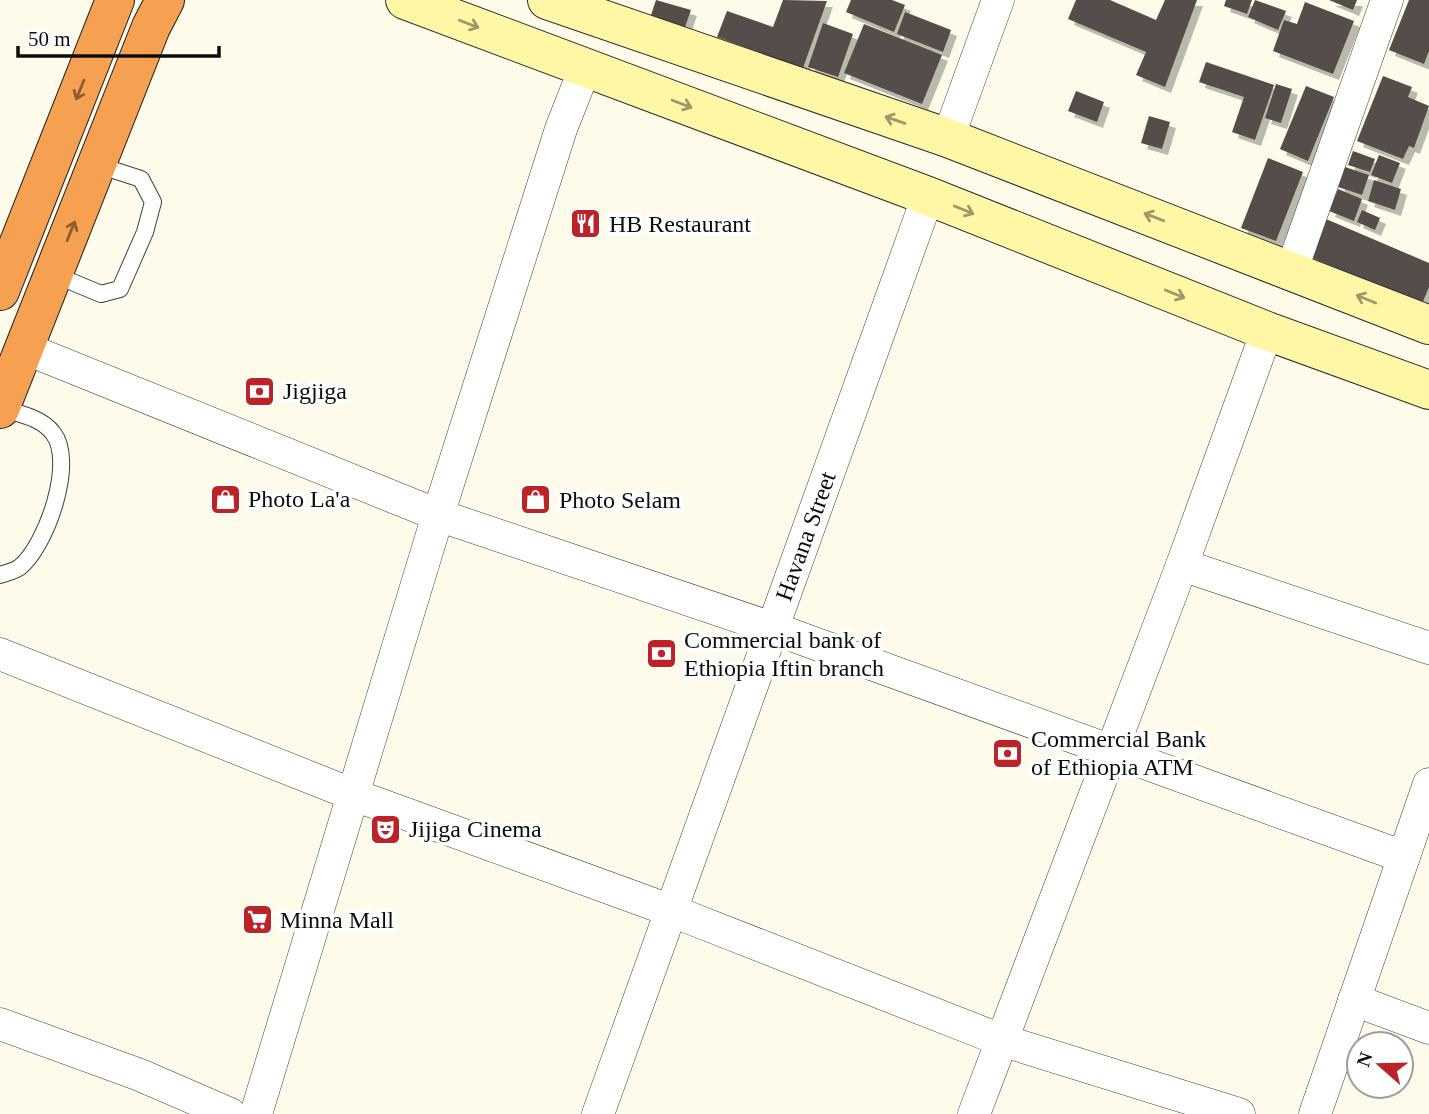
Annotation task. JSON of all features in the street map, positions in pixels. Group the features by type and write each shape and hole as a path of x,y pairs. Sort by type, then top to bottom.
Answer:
{"highway":[{"path":"0,291 115,0"},
{"path":"0,408 151,27 165,0"}],"main road":[{"path":"405,0 928,197 1267,331 1429,390"},
{"path":"547,0 607,10 1292,269 1429,325"}],"street":[{"path":"948,138 998,0"},
{"path":"1292,269 1387,0"},
{"path":"256,1114 438,515 561,130 585,68"},
{"name":"Havana Street","path":"598,1114 775,629 928,197"},
{"path":"974,1114 1182,565 1267,331"},
{"path":"24,348 438,515 775,629 1404,857"},
{"path":"1182,565 1429,648"},
{"path":"0,654 354,795 672,911 1001,1040 1238,1114"},
{"path":"1315,1114 1429,784"},
{"path":"1354,1000 1429,1028"},
{"path":"0,1024 140,1075 230,1114"}],"lane":[{"path":"53,274 101,294 120,289 145,232 153,202 141,179 98,165"},
{"path":"0,408 37,420 55,435 63,477 41,541 19,568 0,575"}],"building":[{"path":"656,0 691,10 685,27 651,15"},
{"path":"783,0 827,1 803,68 717,37 727,11 773,27"},
{"path":"851,0 892,0 905,5 894,32 846,12"},
{"path":"1076,0 1110,0 1156,20 1165,0 1197,0 1165,87 1136,75 1146,52 1068,19"},
{"path":"1226,0 1252,0 1247,14 1224,6"},
{"path":"1255,0 1286,11 1278,30 1248,17"},
{"path":"1329,0 1357,0 1353,10"},
{"path":"1409,0 1429,0 1429,51 1424,64 1389,50"},
{"path":"1305,2 1354,21 1333,74 1273,51 1284,20 1297,24"},
{"path":"905,12 951,30 943,52 897,34"},
{"path":"823,23 853,34 838,77 808,67"},
{"path":"864,24 942,55 922,104 844,73"},
{"path":"1206,62 1274,85 1255,140 1232,132 1244,97 1199,82"},
{"path":"1383,76 1412,87 1408,97 1429,106 1414,148 1409,146 1403,159 1357,141"},
{"path":"1276,84 1292,89 1281,123 1265,118"},
{"path":"1306,86 1334,97 1308,161 1280,149"},
{"path":"1076,91 1104,102 1097,122 1068,111"},
{"path":"1149,116 1170,122 1162,149 1141,143"},
{"path":"1353,151 1375,159 1370,172 1348,165"},
{"path":"1379,155 1400,163 1392,183 1371,175"},
{"path":"1268,158 1303,172 1276,241 1241,228"},
{"path":"1345,167 1369,175 1362,195 1338,187"},
{"path":"1374,180 1401,189 1395,210 1368,201"},
{"path":"1338,189 1362,199 1354,221 1329,211"},
{"path":"1362,210 1380,218 1375,230 1357,222"},
{"path":"1326,219 1429,263 1429,287 1422,304 1310,257"}],"place":[{"name":"HB Restaurant","path":"586,224"},
{"name":"Jigjiga","path":"260,391"},
{"name":"Photo La'a","path":"225,499"},
{"name":"Photo Selam","path":"536,500"},
{"name":"Commercial bank of Ethiopia Iftin branch","path":"661,654"},
{"name":"Commercial Bank of Ethiopia ATM","path":"1008,753"},
{"name":"Jijiga Cinema","path":"386,829"},
{"name":"Minna Mall","path":"257,920"}]}
